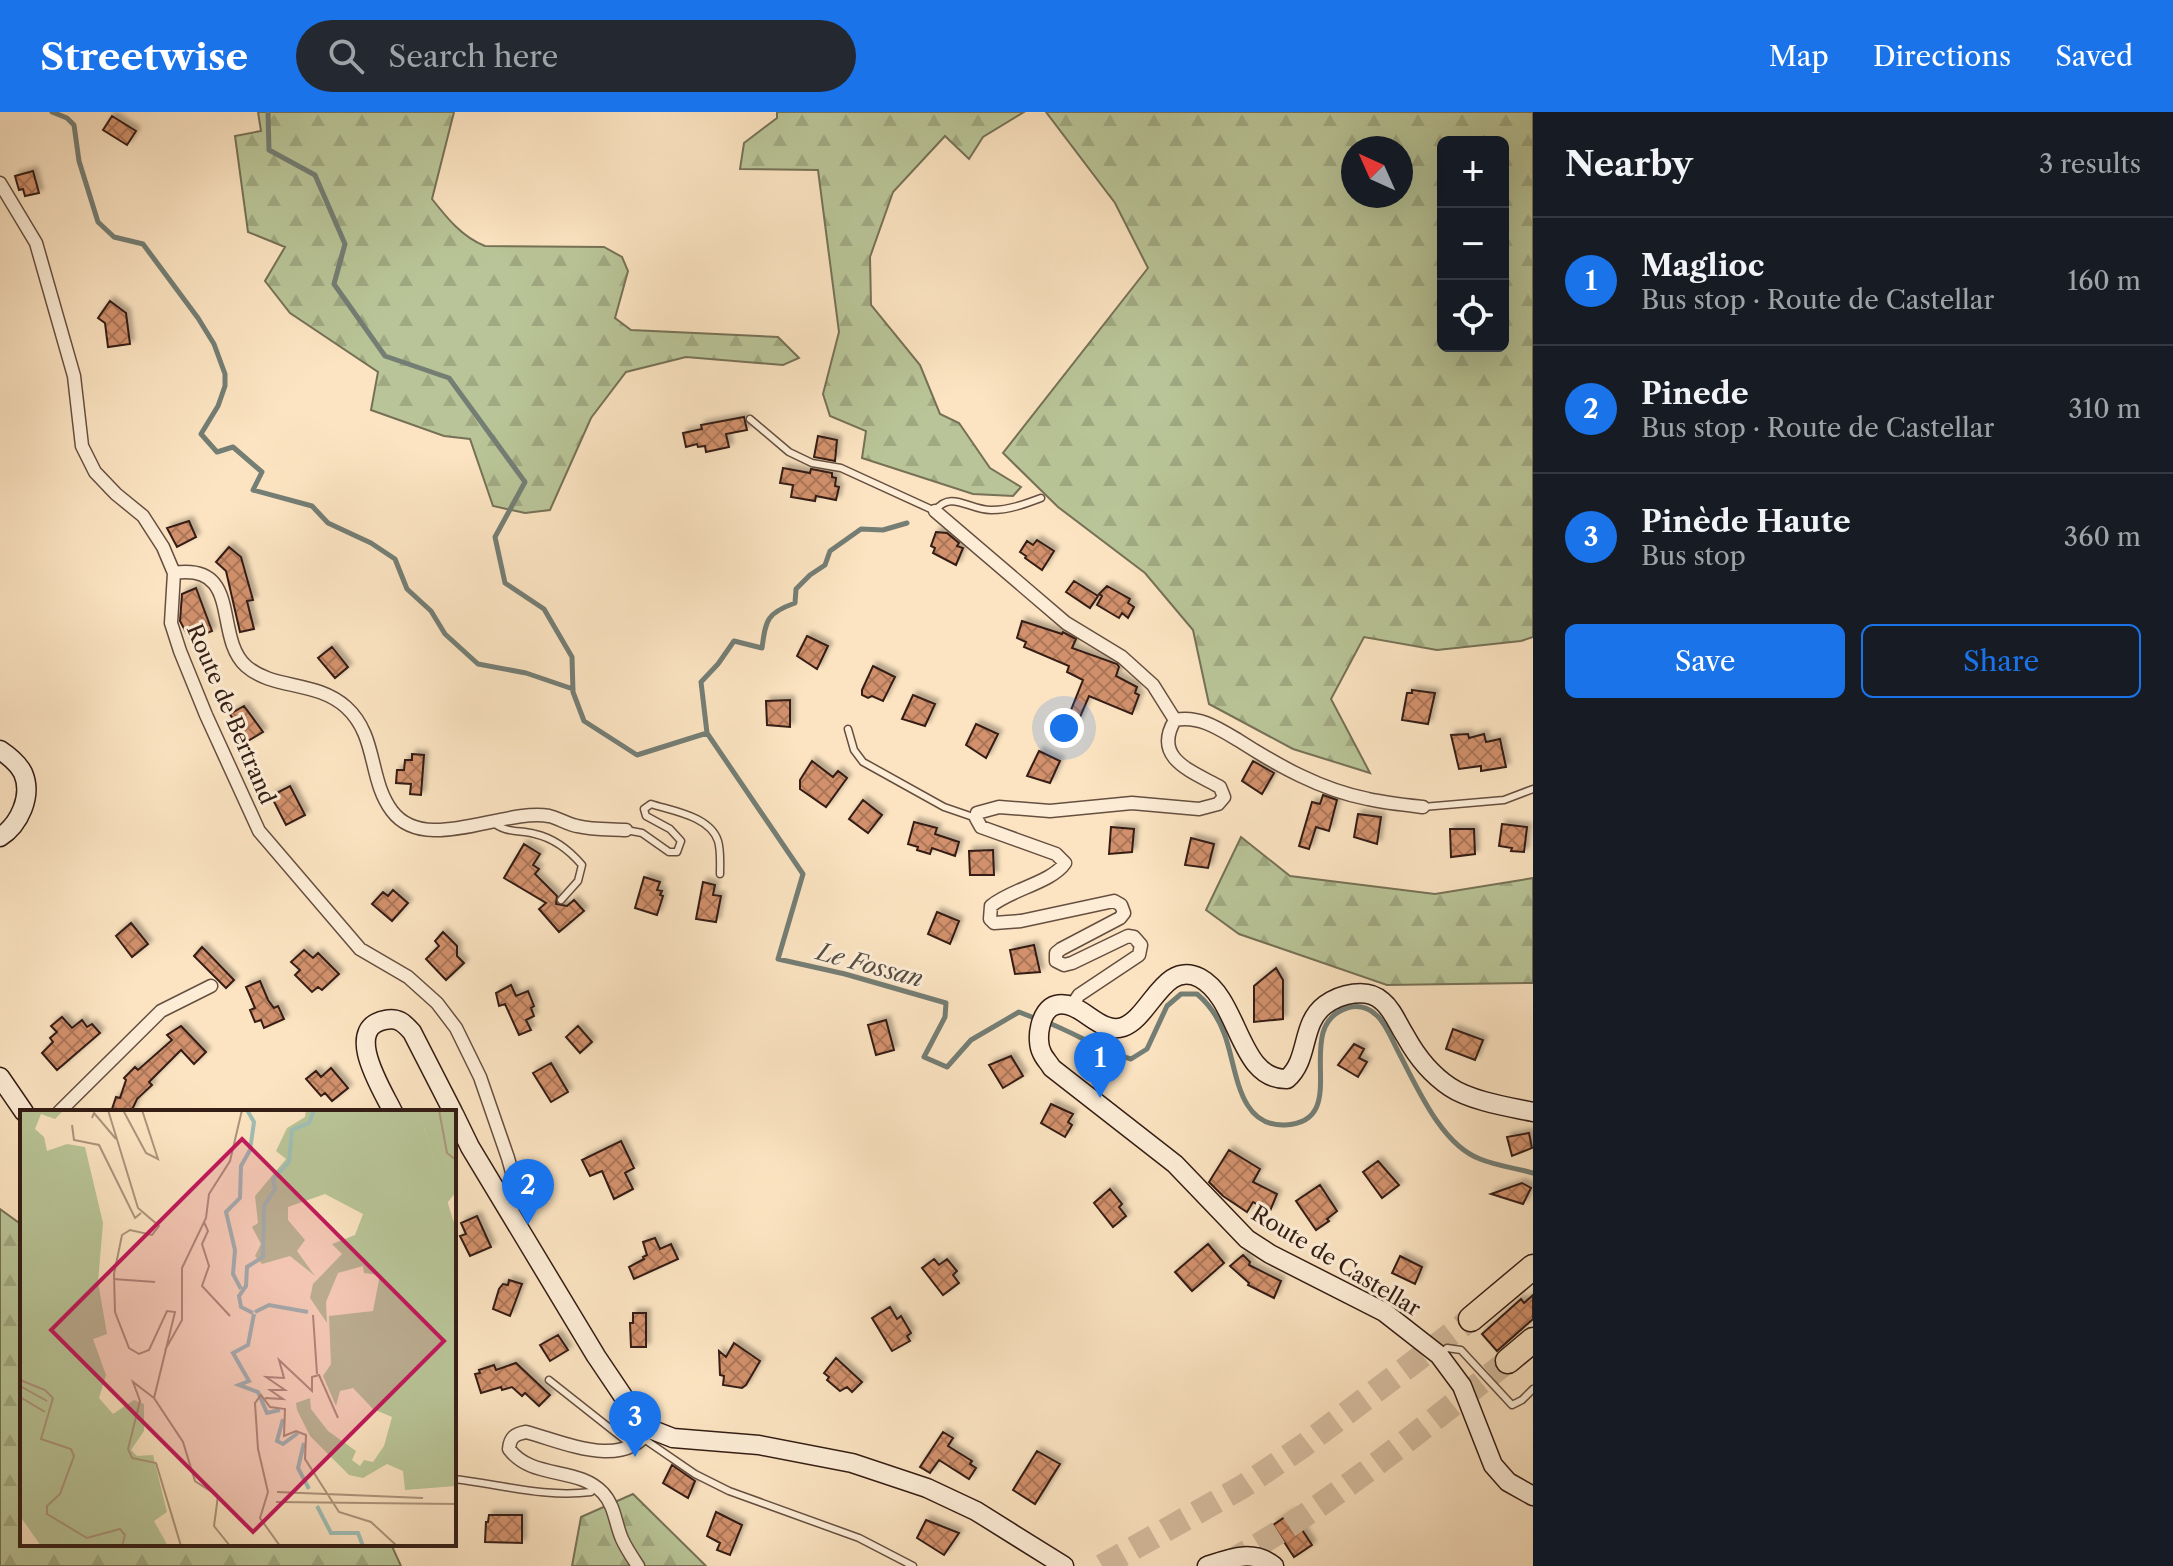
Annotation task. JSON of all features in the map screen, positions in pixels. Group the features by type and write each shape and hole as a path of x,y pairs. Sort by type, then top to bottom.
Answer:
{"highway":[{"path":"1471,1319 1530,1269"},
{"path":"1508,1361 1533,1340"}],"street":[{"name":"Route de Bertrand","path":"0,183 36,243 74,376 82,446 95,472 143,516 163,547 174,573 171,623 180,651 259,831 360,949 408,977 437,1003 456,1028 480,1077 512,1173 516,1202 509,1210"},
{"path":"935,511 1066,623 1122,657 1153,685 1175,720"},
{"path":"174,573 190,570 206,576 219,590 237,655 246,666 269,679 327,693 358,719 370,744 380,789 392,810 407,826 437,831 526,816 549,816 576,826 626,830"},
{"path":"1423,807 1365,799 1319,783 1276,764 1218,728 1189,717 1175,720 1166,734 1169,751 1182,766 1220,787 1224,797 1218,804 1199,809 1132,803 1050,811 999,807 982,810 976,818 981,827 1056,854 1065,863 1051,874 1002,897 991,906 990,919 994,923 1021,921 1114,901 1121,905 1124,913 1120,918 1056,953 1056,961 1064,965 1128,936 1134,937 1141,945 1139,955 1079,995 1071,1007 1109,1029 1125,1027 1171,980 1190,974 1217,992 1232,1015 1251,1058 1261,1071 1274,1079 1287,1079 1298,1070 1313,1017 1326,1004 1345,995 1368,993 1382,1000 1430,1071 1453,1090 1533,1112"},
{"path":"0,750 13,760 24,775 25,793 20,819 0,837"},
{"path":"61,1110 161,1011 211,986"},
{"name":"Route de Castellar","path":"1071,1007 1060,1004 1052,1006 1043,1022 1040,1051 1052,1068 1175,1164 1247,1239 1270,1254 1384,1312 1439,1355 1462,1386 1493,1465 1508,1482 1533,1496"},
{"path":"392,1110 365,1052 370,1029 377,1021 392,1019 403,1022 412,1032 452,1110"},
{"path":"0,1077 23,1110"},
{"path":"456,1117 470,1147 596,1356 631,1408 642,1438"},
{"path":"638,1566 622,1539 615,1512 605,1494 582,1480 541,1471 516,1459 509,1449 515,1434 526,1432 609,1453 642,1438 673,1438 759,1445 852,1463 912,1483 976,1511 1064,1566"},
{"path":"1207,1566 1252,1555 1263,1557 1274,1566"}],"lane":[{"path":"750,419 789,452 812,463 841,468 935,511 941,503 952,499 987,511 1010,509 1041,498"},
{"path":"848,729 854,750 863,762 944,807 976,818"},
{"path":"1423,807 1504,800 1533,789"},
{"path":"626,830 642,833 669,852 677,852 681,841 670,829 646,816 644,809 651,804 692,817 711,828 718,842 720,874"},
{"path":"493,822 500,829 538,834 570,851 582,865 578,881 561,900"},
{"path":"1439,1355 1447,1348 1461,1350 1512,1405 1533,1389"},
{"path":"549,1380 695,1474 729,1491 859,1538 913,1566"},
{"path":"456,1479 534,1492 583,1493 591,1492 595,1486"}],"green space":[{"path":"258,112 454,112 432,199 469,238 485,246 604,247 622,257 628,271 615,318 631,330 778,337 799,358 783,365 686,357 626,372 591,418 550,510 525,513 493,506 470,439 444,436 371,410 378,372 290,313 265,281 285,247 248,232 235,136 261,131"},
{"path":"777,112 1024,112 983,137 969,159 945,136 893,192 870,257 871,305 920,365 940,414 959,423 990,468 1021,487 1013,496 973,494 862,458 866,431 830,416 823,394 839,332 818,170 740,169 744,143 777,118"},
{"path":"1046,112 1533,112 1533,637 1437,650 1364,637 1331,699 1370,773 1293,749 1209,704 1193,630 1145,573 1058,507 1003,453 1148,268 1115,203"},
{"path":"1241,837 1290,876 1435,894 1533,878 1533,983 1387,985 1239,934 1206,910"},
{"path":"0,1209 20,1224 20,1546 392,1546 401,1566 0,1566"},
{"path":"633,1494 706,1566 572,1566 581,1517"}],"building":[{"path":"112,116 136,131 127,145 103,130"},
{"path":"33,171 39,193 25,196 23,189 19,190 15,176"},
{"path":"110,301 126,313 130,344 108,347 105,323 98,318"},
{"path":"744,417 747,430 726,434 729,447 706,452 705,446 698,447 697,444 686,447 683,433 702,429 701,425"},
{"path":"818,436 837,440 835,461 814,457"},
{"path":"783,468 832,473 832,477 836,478 835,486 839,487 836,500 816,496 815,501 791,497 793,485 780,483"},
{"path":"189,521 196,537 177,547 167,528"},
{"path":"936,532 947,533 959,543 957,546 963,548 956,565 933,553 935,548 931,546"},
{"path":"1037,540 1054,551 1042,570 1020,552 1027,541 1033,545"},
{"path":"229,547 241,557 253,600 247,601 254,629 240,632 226,571 216,562"},
{"path":"1074,581 1098,596 1090,608 1066,592"},
{"path":"1107,586 1130,599 1128,603 1134,607 1128,618 1122,613 1119,618 1097,605 1102,596 1099,594"},
{"path":"196,588 212,631 190,640 180,621 182,594"},
{"path":"1022,621 1063,632 1076,639 1072,648 1117,664 1116,676 1137,687 1135,693 1139,695 1132,714 1089,696 1077,724 1067,720 1083,680 1067,672 1069,666 1024,647 1026,642 1017,638"},
{"path":"807,636 828,646 817,669 797,656"},
{"path":"332,647 348,667 335,678 318,658"},
{"path":"873,666 895,677 883,701 862,695"},
{"path":"1412,690 1435,693 1428,724 1402,720 1407,693 1412,693"},
{"path":"913,695 935,704 925,726 902,719"},
{"path":"790,700 790,727 767,725 766,701"},
{"path":"244,706 263,732 246,742 230,714"},
{"path":"976,724 998,734 986,758 966,745"},
{"path":"1468,734 1469,738 1484,734 1486,742 1500,739 1506,767 1481,771 1481,766 1459,769 1451,735"},
{"path":"1039,751 1060,761 1050,783 1027,776"},
{"path":"412,754 424,755 421,795 410,794 411,784 396,783 397,770 404,770 405,760 412,760"},
{"path":"812,761 833,777 838,771 847,778 826,807 800,789 800,780"},
{"path":"1253,761 1274,773 1262,794 1242,781"},
{"path":"290,786 305,815 286,825 271,796"},
{"path":"1323,795 1337,800 1329,831 1316,827 1309,849 1299,846 1312,802 1320,804"},
{"path":"863,800 882,815 868,833 849,819"},
{"path":"1358,814 1381,817 1377,844 1354,837"},
{"path":"914,822 937,828 935,834 959,842 955,856 932,848 930,854 908,844"},
{"path":"1502,824 1527,827 1524,852 1499,846"},
{"path":"1111,827 1134,829 1132,852 1109,854"},
{"path":"1450,829 1474,829 1475,854 1451,857"},
{"path":"1191,838 1214,844 1208,868 1185,865"},
{"path":"524,844 540,854 533,865 539,869 535,874 557,896 556,904 567,906 574,900 584,911 559,932 539,909 546,903 504,878"},
{"path":"993,850 994,875 970,875 969,851"},
{"path":"644,877 660,882 657,890 662,891 660,895 663,896 657,915 635,908"},
{"path":"703,882 715,885 713,895 721,896 716,922 696,919"},
{"path":"393,890 408,903 392,921 372,904 383,892 388,896"},
{"path":"937,912 959,921 950,944 928,934"},
{"path":"131,923 148,944 132,957 116,936"},
{"path":"443,932 457,946 457,956 464,963 446,980 426,959 439,946 435,941"},
{"path":"1034,945 1040,972 1015,974 1010,950"},
{"path":"202,947 234,980 226,988 194,956"},
{"path":"304,950 313,958 318,953 339,974 322,990 318,987 312,992 295,975 300,970 291,962"},
{"path":"1276,968 1283,980 1283,1019 1254,1022 1254,986"},
{"path":"260,981 268,1000 274,1008 278,1006 284,1019 264,1028 261,1020 255,1022 250,1010 255,1008 246,987"},
{"path":"511,985 516,996 528,991 534,1006 531,1008 534,1016 526,1020 531,1030 519,1035 505,1004 499,1006 496,993"},
{"path":"62,1017 72,1028 82,1020 87,1027 92,1024 100,1033 57,1070 42,1053 53,1042 50,1038 57,1032 51,1026"},
{"path":"886,1020 894,1050 876,1055 868,1025"},
{"path":"181,1026 206,1052 194,1064 181,1050 149,1082 152,1085 137,1099 132,1110 112,1110 116,1097 120,1098 124,1078 135,1067 138,1070 172,1040 167,1035"},
{"path":"578,1026 592,1042 580,1053 566,1037"},
{"path":"1453,1029 1483,1040 1475,1060 1446,1049"},
{"path":"1354,1044 1364,1049 1359,1058 1367,1062 1358,1077 1338,1065"},
{"path":"1011,1056 1023,1076 1003,1088 989,1065"},
{"path":"551,1063 568,1092 551,1102 533,1073"},
{"path":"331,1068 348,1088 332,1101 325,1093 321,1096 306,1079 316,1071 321,1077"},
{"path":"1051,1104 1073,1114 1068,1122 1072,1125 1065,1137 1041,1123"},
{"path":"1529,1133 1532,1148 1512,1156 1507,1137"},
{"path":"621,1141 634,1168 625,1173 633,1189 614,1199 602,1171 590,1176 582,1160"},
{"path":"1229,1150 1260,1169 1253,1182 1277,1194 1270,1211 1253,1202 1247,1212 1209,1182"},
{"path":"1378,1161 1399,1185 1382,1198 1363,1172"},
{"path":"1522,1183 1531,1188 1523,1204 1491,1194"},
{"path":"1320,1185 1337,1211 1316,1230 1296,1201"},
{"path":"1110,1189 1122,1204 1119,1207 1126,1216 1113,1227 1094,1203"},
{"path":"477,1216 491,1247 470,1256 460,1236 466,1234 461,1223"},
{"path":"655,1238 660,1249 671,1244 678,1259 634,1279 629,1267 647,1255 643,1242"},
{"path":"1208,1244 1224,1263 1192,1291 1175,1272"},
{"path":"1243,1255 1250,1262 1249,1265 1281,1281 1274,1298 1248,1285 1230,1266"},
{"path":"1400,1256 1422,1267 1415,1284 1392,1273"},
{"path":"934,1259 939,1265 947,1259 957,1271 953,1275 959,1283 943,1295 922,1268"},
{"path":"509,1280 522,1284 510,1316 493,1309 499,1289 503,1284 508,1285"},
{"path":"1533,1295 1533,1319 1497,1351 1482,1334 1521,1299 1524,1303"},
{"path":"890,1307 897,1319 901,1316 911,1333 907,1336 910,1341 892,1351 872,1318"},
{"path":"633,1313 646,1313 646,1347 631,1347 630,1323 633,1323"},
{"path":"558,1335 568,1350 550,1361 540,1345"},
{"path":"734,1343 760,1361 742,1388 723,1385 724,1376 720,1375 719,1351 726,1357"},
{"path":"836,1358 862,1382 852,1392 847,1387 840,1391 827,1380 829,1377 824,1373"},
{"path":"516,1363 550,1395 539,1406 525,1393 522,1396 512,1387 481,1393 475,1374 480,1373 479,1370 494,1365 496,1370"},
{"path":"943,1432 953,1438 948,1446 972,1461 970,1464 976,1468 969,1479 939,1460 930,1473 920,1467"},
{"path":"1037,1451 1060,1464 1035,1504 1013,1490"},
{"path":"672,1465 695,1481 688,1498 663,1483"},
{"path":"716,1512 742,1525 730,1555 717,1550 720,1543 707,1536"},
{"path":"1291,1513 1312,1545 1294,1557 1273,1525"},
{"path":"489,1515 522,1515 522,1543 485,1542"},
{"path":"926,1520 959,1533 944,1555 917,1538"}],"waterway":[{"name":"Le Fossan","path":"52,112 67,118 74,125 79,161 98,222 114,237 143,244 214,344 225,374 225,386 218,406 201,434 217,452 233,447 262,472 253,490 312,506 328,523 371,543 395,559 407,589 431,611 445,634 478,664 526,673 573,689"},
{"path":"268,112 269,150 315,175 345,244 334,284 385,356 449,378 525,482 495,537 505,583 544,609 572,657 573,692 584,721 637,755 707,733"},
{"name":"Le Fossan","path":"907,523 883,530 861,529 830,551 825,565 796,589 795,603 770,618 762,648 734,641 701,682 707,733 803,874 778,959 845,974 946,1003 945,1017 924,1057 947,1067 971,1040 1019,1012 1037,1019"},
{"name":"Le Fossan","path":"1046,1022 1131,1059 1147,1049 1167,1006 1181,994 1197,994 1222,1027 1236,1077 1248,1105 1257,1116 1269,1123 1285,1125 1305,1120 1316,1108 1320,1092 1323,1034 1331,1018 1347,1008 1365,1008 1383,1022 1423,1099 1454,1142 1480,1159 1533,1173"}],"tunnel":[{"path":"1102,1566 1242,1487 1303,1446 1471,1319"},
{"path":"1227,1563 1337,1493 1508,1361"}],"place":[{"name":"Maglioc","path":"1100,1098"},
{"name":"Pinede","path":"528,1225"},
{"name":"Pinède Haute","path":"635,1457"}]}
